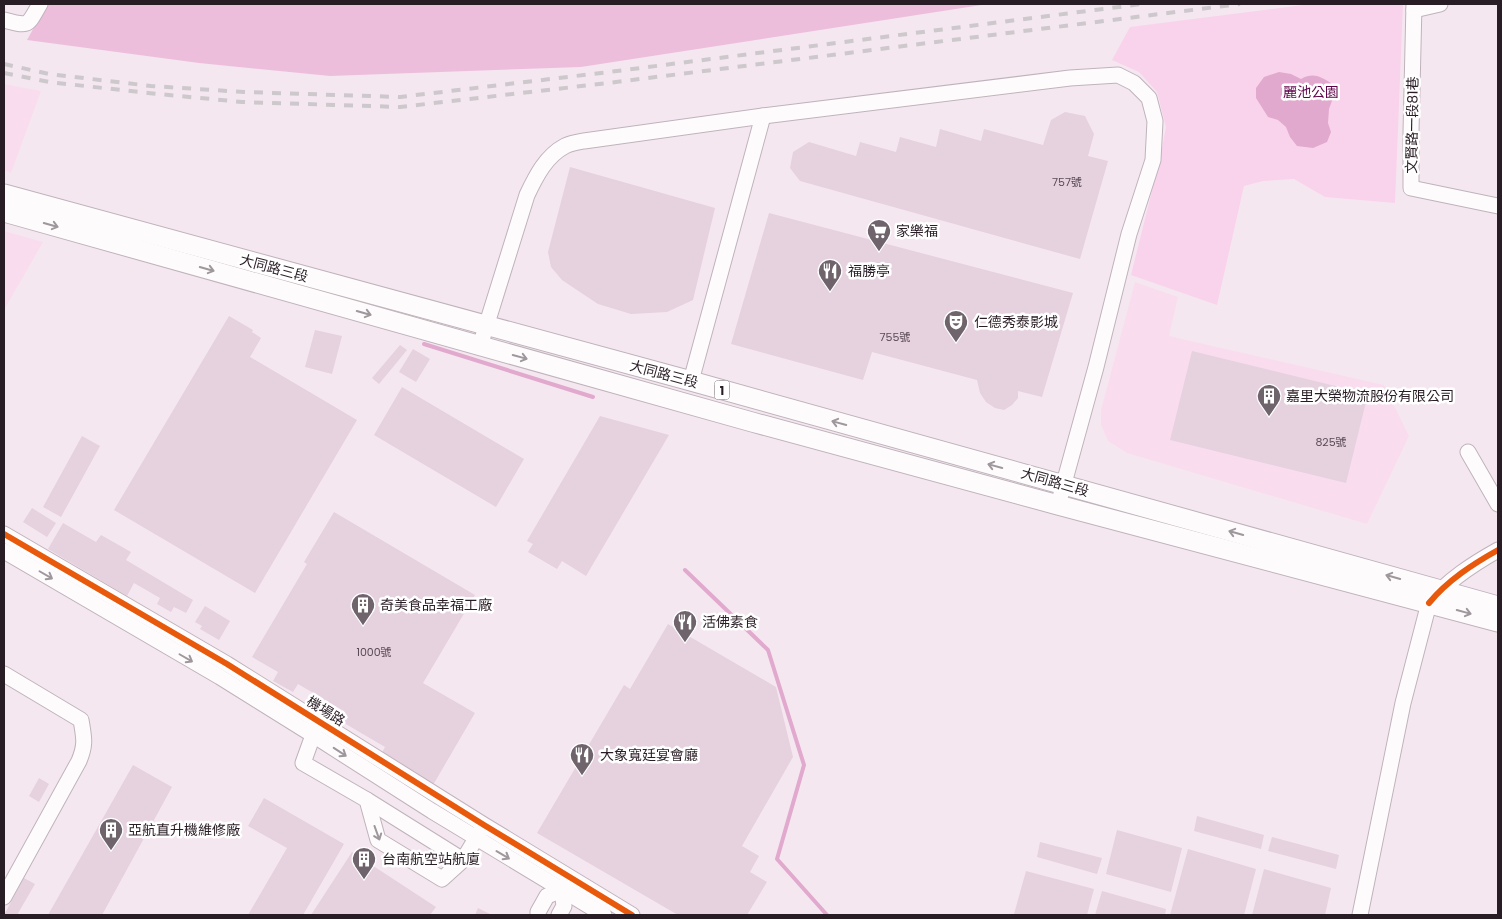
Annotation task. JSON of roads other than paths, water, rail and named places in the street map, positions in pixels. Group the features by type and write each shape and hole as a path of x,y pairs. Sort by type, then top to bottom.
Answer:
{"main road":[{"name":"大同路三段","path":"4,194 1064,485 1435,596"},
{"name":"大同路三段","path":"4,212 752,422 1058,505 1435,596"},
{"name":"1","path":"1435,596 1498,606"},
{"name":"1","path":"1435,596 1498,622"}],"street":[{"path":"4,20 24,25 29,23 40,4"},
{"path":"1414,7 1440,4"},
{"name":"文賢路一段81巷","path":"1414,7 1411,188 1498,206"},
{"path":"480,346 527,195 550,157 566,145 763,116 1070,78 1118,75 1134,83 1149,98 1155,121 1153,160 1129,234 1096,367 1058,505"},
{"path":"691,382 763,116"},
{"path":"1468,452 1498,504"},
{"name":"機場路","path":"4,534 227,664 316,728 566,884 632,915"},
{"path":"1360,915 1403,703 1435,596 1474,563 1498,550"},
{"name":"機場路","path":"4,551 220,678 316,728"},
{"path":"4,674 81,720 84,736 84,748 79,761 4,897"},
{"path":"316,728 303,763 368,800 464,860"},
{"path":"368,800 378,840 442,879 464,860 480,831"},
{"path":"538,915 547,896 566,884"},
{"path":"559,915 564,906 566,884"},
{"name":"機場路","path":"566,884 604,915"}],"waterway":[{"path":"424,344 593,397"},
{"path":"685,570 768,650 804,765 777,859 827,915"}],"railway":[{"path":"4,64 49,74 151,86 244,92 400,97 1142,4"},
{"path":"4,73 49,82 242,102 400,107 1240,4"}],"place":[{"name":"家樂福","path":"879,252"},
{"name":"福勝亭","path":"830,292"},
{"name":"仁德秀泰影城","path":"956,343"},
{"name":"嘉里大榮物流股份有限公司","path":"1269,417"},
{"name":"奇美食品幸福工廠","path":"363,626"},
{"name":"活佛素食","path":"685,643"},
{"name":"大象寬廷宴會廳","path":"582,776"},
{"name":"亞航直升機維修廠","path":"111,851"},
{"name":"台南航空站航廈","path":"364,880"}],"park label":[{"name":"麗池公園","path":"1311,92"}]}
